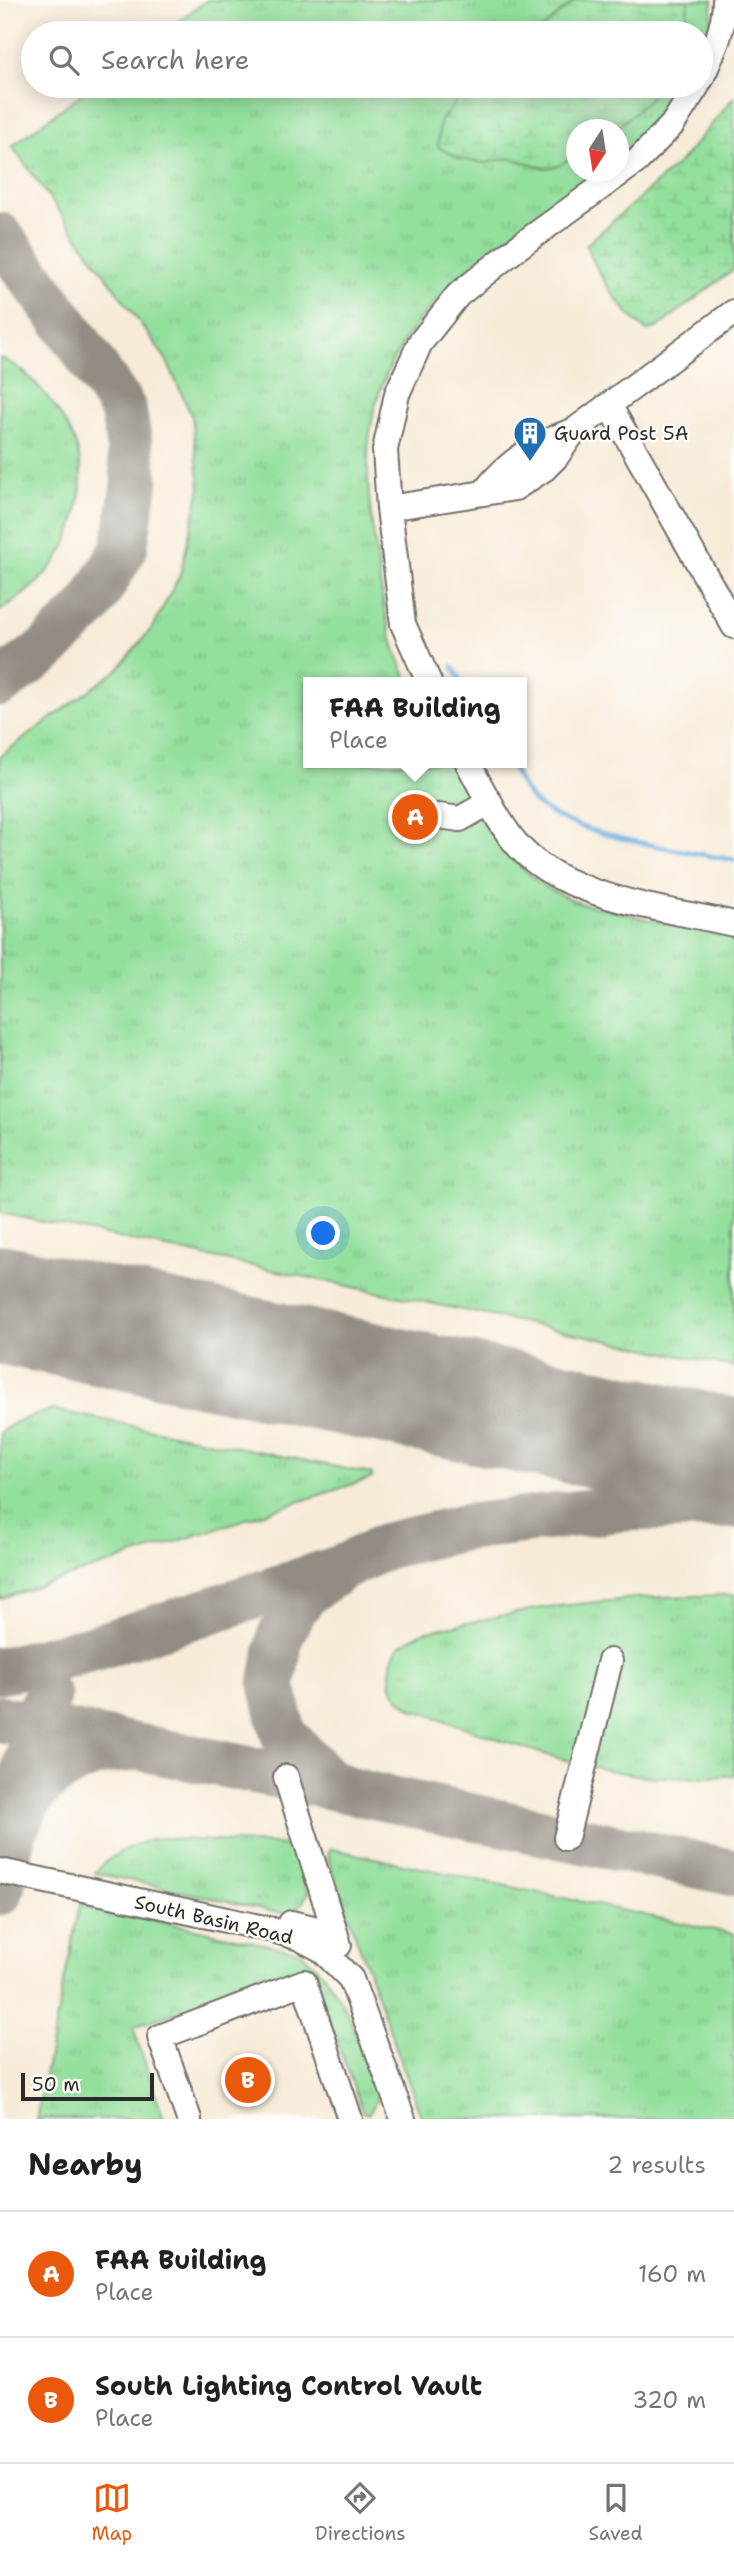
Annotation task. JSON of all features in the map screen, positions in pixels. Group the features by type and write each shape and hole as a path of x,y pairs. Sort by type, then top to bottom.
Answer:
{"lane":[{"path":"713,52 725,0"},
{"path":"427,677 403,624 385,450 397,394 420,343 458,295 517,248 637,161 672,125 689,98"},
{"path":"389,508 515,488 544,469 575,430 734,312"},
{"path":"609,405 734,626"},
{"path":"471,768 514,841 547,872 592,892 734,923"},
{"path":"438,816 460,819 490,802"},
{"path":"566,1838 610,1661"},
{"path":"286,1777 351,1979"},
{"path":"0,1859 335,1933"},
{"name":"South Basin Road","path":"0,1871 273,1930 300,1938 321,1949 351,1979 402,2119"},
{"path":"189,2119 160,2037 304,1982 350,2119"}],"green space":[{"path":"207,0 713,0 711,21 179,21"},
{"path":"576,0 688,0 685,21 551,21"},
{"path":"734,97 734,269 658,327 647,331 611,292 586,245 681,161"},
{"path":"76,98 678,98 656,125 629,149 629,119 566,119 566,182 585,182 526,223 456,280 425,312 400,348 381,388 370,432 368,473 371,516 386,614 395,649 407,677 303,677 303,768 454,768 484,825 510,858 544,887 579,903 734,939 734,1367 0,1213 0,756 117,670 152,628 180,575 200,488 192,417 166,359 12,146"},
{"path":"459,98 650,98 627,119 566,119 566,161 558,166 545,168 510,158 484,163 460,159 438,147 440,122"},
{"path":"0,358 29,377 52,403 74,439 81,471 74,522 61,553 47,573 0,611"},
{"path":"54,1410 372,1474 372,1478 0,1599 0,1432 26,1418"},
{"path":"734,1595 734,1775 686,1778 650,1776 580,1764 524,1748 412,1709 398,1698 391,1686 392,1659 399,1646 423,1632 540,1608 635,1598"},
{"path":"161,1838 291,1845 308,1892 303,1903 286,1914 95,1873 125,1850 142,1842"},
{"path":"332,1849 734,1934 734,2117 422,2119 329,1862 328,1851"},
{"path":"80,1904 301,1952 325,1976 347,2011 377,2094 376,2102 368,2114 363,2112 309,1966 133,2027 164,2119 36,2119"}],"waterway":[{"path":"453,667 459,677"},
{"path":"512,768 529,796 545,810 568,821 624,839 734,860"}],"taxiway":[{"path":"0,236 73,334 123,409 135,480 124,549 90,606 45,651 0,683"},
{"path":"0,1328 59,1316"},
{"path":"0,1671 97,1647 344,1567 386,1546 462,1528 623,1508 734,1505"},
{"path":"332,1575 308,1591 291,1613 280,1637 272,1685 284,1735 328,1781 342,1787"},
{"path":"0,1892 35,1726 40,1709 48,1696"},
{"path":"0,1719 734,1873"},
{"path":"18,1823 39,1788 61,1770 87,1757 127,1749"}],"runway":[{"path":"0,1304 734,1458"}],"place":[{"name":"Guard Post 5A","path":"530,463"},
{"name":"FAA Building","path":"415,817"},
{"name":"South Lighting Control Vault","path":"248,2080"}]}
